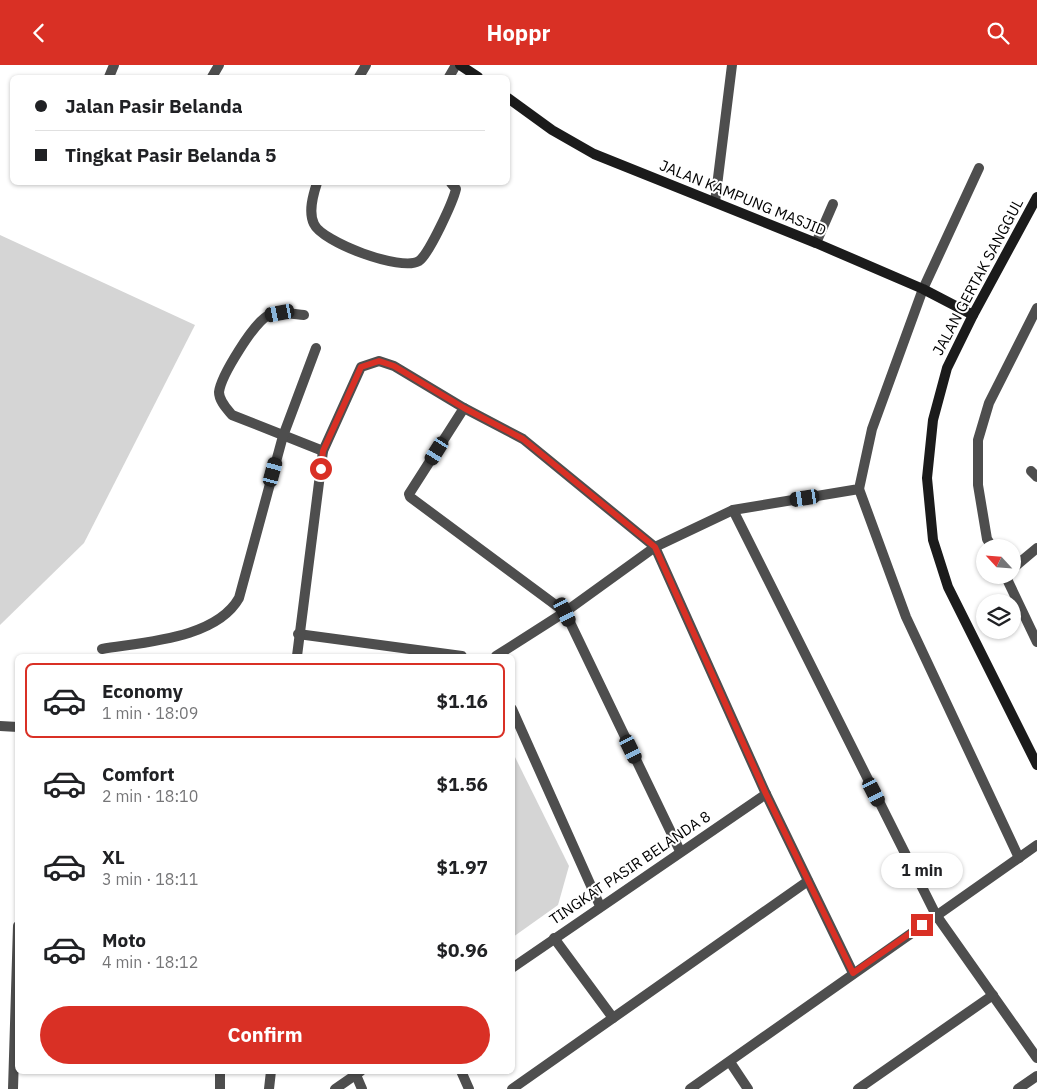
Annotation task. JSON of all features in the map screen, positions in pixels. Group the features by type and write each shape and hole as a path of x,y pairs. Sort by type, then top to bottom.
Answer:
{"main road":[{"path":"458,65 475,75"},
{"name":"JALAN KAMPUNG MASJID","path":"510,100 552,130 594,154 816,243 922,289 973,315"},
{"name":"JALAN GERTAK SANGGUL","path":"1037,197 973,315 947,368 933,420 927,478 934,540 948,587 1037,765"}],"street":[{"path":"715,202 732,65"},
{"path":"979,168 922,289 872,429 859,489 906,617 1019,858"},
{"path":"317,185 311,215 314,225 323,234 356,250 392,263 404,264 418,261 426,253 454,200 456,189 453,185"},
{"path":"816,243 833,204"},
{"path":"304,315 280,313 268,315 251,332 224,379 219,394 223,405 232,415 323,451"},
{"path":"987,539 978,485 978,440 989,403 1036,313"},
{"path":"102,649 181,636 226,615 233,608 239,598 283,436 316,348"},
{"path":"297,654 298,634 323,451 361,367 379,361 394,366 464,408 523,439 655,547 766,794 853,973"},
{"path":"464,408 410,494 410,497 565,612 680,851"},
{"path":"499,654 565,612 655,547 732,509 859,489"},
{"path":"732,509 936,915 1037,1058"},
{"path":"1021,562 1037,548"},
{"path":"1011,584 1037,642"},
{"path":"298,634 447,654"},
{"path":"515,716 600,906"},
{"path":"0,726 15,727"},
{"name":"TINGKAT PASIR BELANDA 8","path":"515,966 680,851 766,794"},
{"path":"690,1089 1037,845"},
{"path":"512,1089 808,881"},
{"path":"554,938 613,1018"},
{"path":"858,1089 993,995"},
{"path":"13,1089 15,1024"},
{"path":"730,1061 748,1089"},
{"path":"220,1074 220,1089"},
{"path":"270,1089 271,1074"},
{"path":"335,1089 358,1074"},
{"path":"359,1074 362,1089"},
{"path":"462,1074 469,1089"},
{"path":"1018,1089 1037,1076"}],"shaded area":[{"path":"0,235 195,325 84,543 0,625"},
{"path":"515,757 569,866 558,905 515,936"}],"route":[{"path":"321,469 323,451 354,380 361,367 379,361 394,366 464,408 523,439 655,547 766,794 853,973 922,925"}]}
